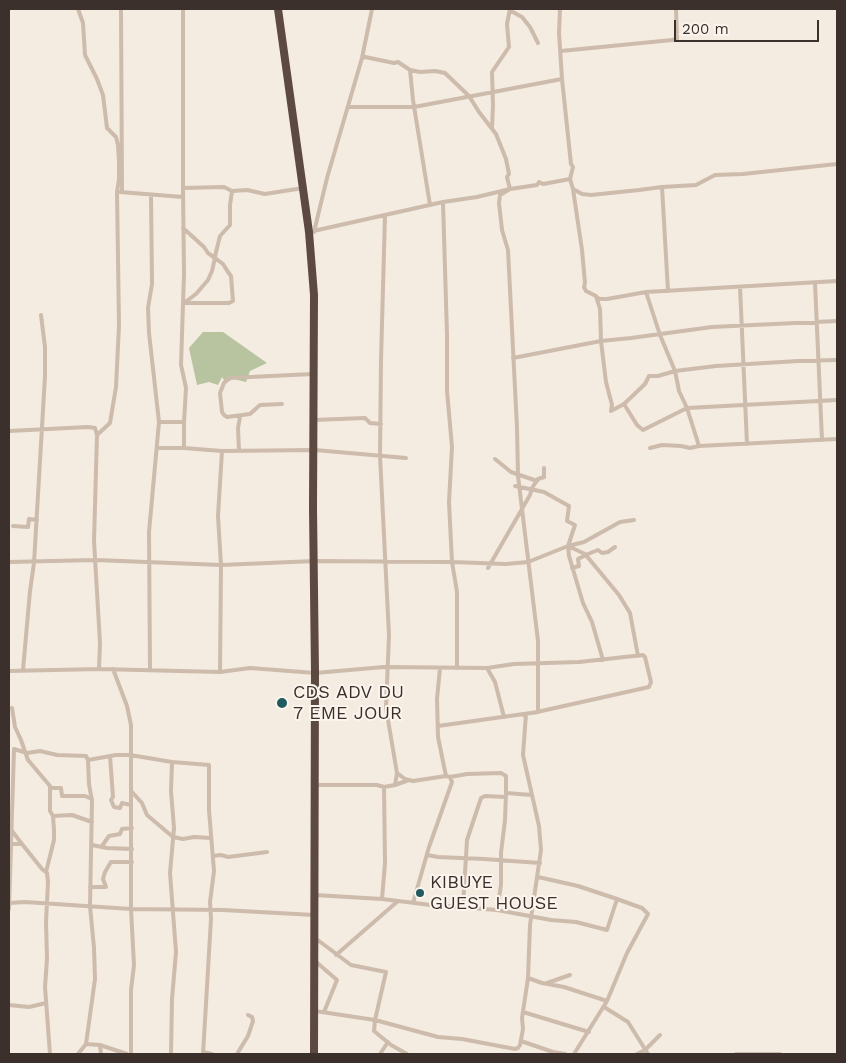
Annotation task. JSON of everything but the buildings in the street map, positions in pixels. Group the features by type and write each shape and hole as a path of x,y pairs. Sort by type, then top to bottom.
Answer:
{"highway":[{"path":"278,9 303,188 312,232 316,672 314,1054"}],"street":[{"path":"78,9 83,23 85,55 103,94 107,128 116,137 118,145 119,325 116,387 110,423 97,435"},
{"path":"119,192 121,9"},
{"path":"183,9 184,302 181,365 186,388 184,448"},
{"path":"372,9 362,58 312,232 443,202 537,185 540,182 543,184 570,179"},
{"path":"560,9 559,33 562,79 571,164 573,167 570,179 573,189 586,291 600,299 607,299 646,292 837,281"},
{"path":"561,52 672,40 677,38 676,9"},
{"path":"492,128 492,72 509,47 507,24 511,10 530,27 538,43"},
{"path":"362,58 398,62 410,70 424,73 435,71 445,73 469,96 496,134 506,159 510,189"},
{"path":"410,70 430,205"},
{"path":"348,108 414,107 562,79"},
{"path":"573,189 582,194 591,195 696,185 715,175 837,164"},
{"path":"183,188 224,187 232,191 247,190 265,194 303,188"},
{"path":"662,187 668,291"},
{"path":"510,189 500,195 499,204 502,230 508,250 517,486 522,510 538,641 538,712"},
{"path":"184,302 196,294 208,280 220,236 230,225 232,191"},
{"path":"119,192 183,197"},
{"path":"150,669 150,532 159,422 148,333 148,308 152,284 152,195"},
{"path":"443,202 447,391 452,447 449,502 452,562 457,592 457,668"},
{"path":"386,215 380,456 389,636 386,708 397,773 395,785"},
{"path":"183,228 223,264 231,276 232,301 229,303 184,302"},
{"path":"815,283 822,440"},
{"path":"740,287 747,444"},
{"path":"646,292 660,335 675,371 679,391 687,408 699,446"},
{"path":"596,296 600,309 601,340 606,382 612,405 611,411 624,404 644,384 649,376 658,376 675,371 743,364 837,360"},
{"path":"23,670 34,563 46,376 41,315"},
{"path":"513,358 601,340 742,325 837,321"},
{"path":"282,404 260,405 250,414 240,417 227,417 222,412 220,393 226,379 229,378 313,374"},
{"path":"624,404 643,430 687,408 837,400"},
{"path":"240,417 238,428 240,452"},
{"path":"314,420 365,418 370,423 381,424"},
{"path":"159,422 184,422"},
{"path":"9,431 42,428 95,428 97,435 94,541 99,668"},
{"path":"650,448 662,445 690,448 837,439"},
{"path":"156,448 240,452 315,450 406,458"},
{"path":"220,672 221,565 218,516 222,451"},
{"path":"495,459 511,472 537,481"},
{"path":"489,566 522,510 532,489 537,481 544,477 544,468"},
{"path":"517,486 544,492 569,506 567,521 575,525 568,546 572,568 583,603 592,622 603,660"},
{"path":"14,526 28,527 29,519 37,520"},
{"path":"9,562 34,563 96,560 221,565 315,561 452,562 489,566 528,562 568,546 584,542 620,522 634,520"},
{"path":"568,546 586,555 619,595 630,613 638,656"},
{"path":"572,568 579,566 578,559 586,555 598,550 608,552 616,547"},
{"path":"9,671 99,668 220,672 250,668 316,672 388,667 487,668 514,664 579,662 643,655 645,658 651,682 649,687 538,712 438,726"},
{"path":"413,903 427,855 451,786 440,750 437,700 440,668"},
{"path":"487,668 495,682 504,717"},
{"path":"113,669 127,706 131,725 131,909 134,965 131,990 131,1054"},
{"path":"12,708 15,727 28,760 50,788 50,811 53,816 54,840 46,872 48,882 46,1003 50,1054"},
{"path":"504,717 538,712"},
{"path":"314,1011 375,1020 438,1037 462,1039 515,1049 519,1048 523,1029 522,1018 528,978 529,938 540,863 541,839 523,755 526,714"},
{"path":"9,909 14,749 17,748 25,752 40,751 57,755 86,756 92,799 90,906 95,978 86,1044 78,1054"},
{"path":"110,756 113,797 111,800 114,807 120,808 122,803 131,805"},
{"path":"88,760 110,756 130,756 209,765 209,810 214,871 203,1053 212,1054"},
{"path":"171,1054 172,999 176,952 170,873 174,828 171,792 172,762"},
{"path":"397,773 409,780"},
{"path":"314,785 384,787 409,780 488,773 504,774 506,776 506,795 501,885 497,910"},
{"path":"382,899 386,846 384,787"},
{"path":"50,788 61,788 62,796 85,796 92,799"},
{"path":"132,792 142,803 147,815 173,837 183,839 194,837 211,838"},
{"path":"463,906 467,840 481,798 485,796 532,795"},
{"path":"53,816 72,815 92,822"},
{"path":"9,827 46,872"},
{"path":"102,846 109,836 120,834 122,829 132,828"},
{"path":"10,844 22,844"},
{"path":"92,845 132,849"},
{"path":"213,856 221,855 228,857 267,852"},
{"path":"427,855 540,863"},
{"path":"90,887 106,887 103,878 111,862 132,862"},
{"path":"538,877 578,886 617,899 642,908 648,914 627,953 604,1007 574,1054"},
{"path":"314,894 497,910 551,920 576,922 607,930 617,899"},
{"path":"336,955 398,901"},
{"path":"9,903 314,915"},
{"path":"315,938 351,965 386,972 374,1031 407,1054"},
{"path":"315,961 337,980 324,1012"},
{"path":"545,984 570,975"},
{"path":"528,978 607,1001"},
{"path":"9,1005 29,1007 46,1003"},
{"path":"604,1007 628,1022 648,1054"},
{"path":"523,1012 588,1032"},
{"path":"237,1054 248,1036 253,1021 252,1017 248,1015"},
{"path":"637,1054 645,1050 660,1035"},
{"path":"521,1041 565,1054"},
{"path":"380,1054 388,1042"},
{"path":"86,1044 100,1045 127,1054"},
{"path":"100,1045 101,1054"},
{"path":"736,1054 780,1054"}],"green space":[{"path":"203,332 223,332 267,363 250,371 246,382 233,379 226,383 222,377 218,385 209,382 197,385 189,348"}],"place":[{"name":"CDS ADV DU 7 EME JOUR","path":"282,703"},
{"name":"KIBUYE GUEST HOUSE","path":"420,893"}]}
